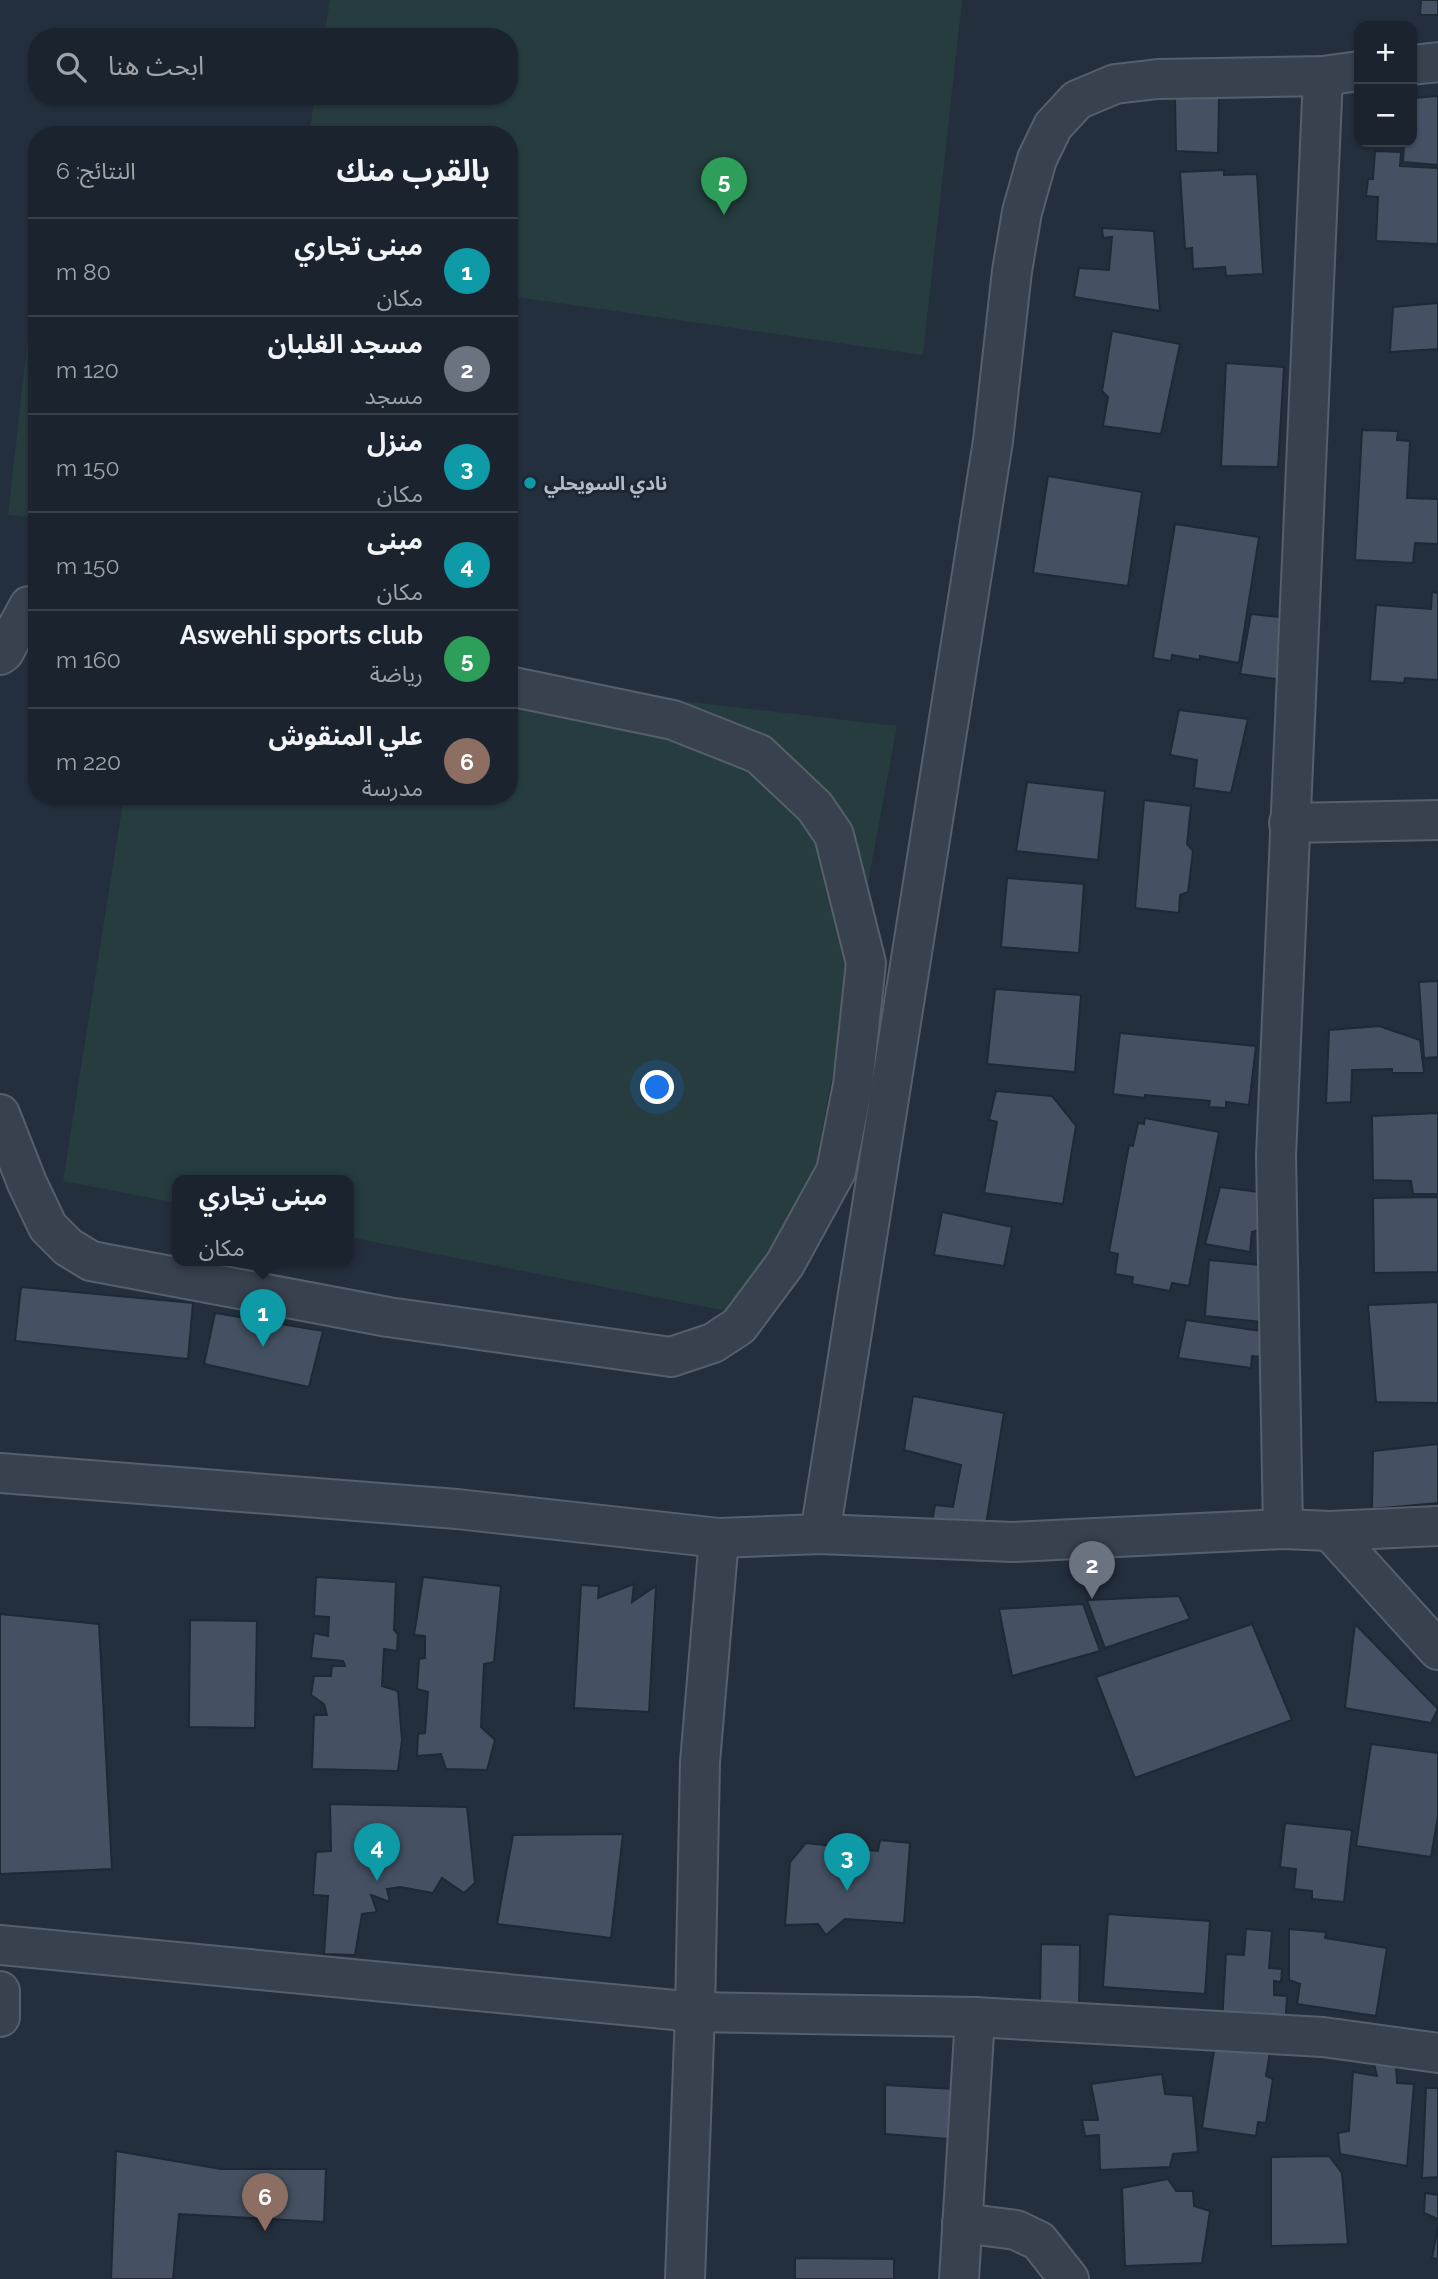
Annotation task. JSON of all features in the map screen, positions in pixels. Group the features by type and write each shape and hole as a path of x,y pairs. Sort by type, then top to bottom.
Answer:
{"street":[{"path":"1417,64 1438,62"},
{"path":"820,1534 993,441 1012,271 1022,212 1037,159 1053,127 1077,100 1115,84 1158,79 1341,74 1289,824 1276,1156 1283,1529"},
{"path":"0,655 4,652 22,608"},
{"path":"0,1114 27,1183 48,1227 68,1247 91,1261 388,1317 671,1357 713,1343 739,1326 785,1264 836,1171 853,1085 866,962 834,835 815,807 759,754 673,720 518,688"},
{"path":"1289,824 1438,820"},
{"path":"0,1473 457,1509 719,1538 820,1534 1013,1542 1283,1529 1330,1531 1438,1526"},
{"path":"1330,1531 1438,1650"},
{"path":"685,2279 695,2012 700,1762 719,1538"},
{"path":"0,1945 695,2012 975,2017 1323,2037 1438,2053"},
{"path":"0,1991 0,2017"},
{"path":"959,2279 975,2017"},
{"path":"962,2223 1016,2230 1039,2241 1069,2279"}],"green space":[{"path":"330,0 962,0 923,355 518,297 518,126 310,126 314,105 518,105 518,28 325,28"},
{"path":"28,336 28,517 8,515"},
{"path":"518,682 897,726 795,1277 727,1311 354,1238 354,1175 172,1175 172,1202 63,1181 123,805 518,805"}],"building":[{"path":"1421,0 1438,0 1438,15 1420,15"},
{"path":"1438,96 1438,165 1403,162 1404,147 1417,147 1417,98"},
{"path":"1175,98 1219,98 1218,153 1176,151"},
{"path":"1375,151 1401,152 1400,166 1438,168 1438,244 1376,241 1378,197 1366,196 1368,179 1373,179"},
{"path":"1224,170 1224,175 1257,174 1263,274 1226,276 1225,267 1193,269 1192,248 1185,249 1180,172"},
{"path":"1102,228 1154,231 1160,311 1074,297 1079,268 1109,270 1112,237 1103,238"},
{"path":"1438,303 1438,349 1390,352 1393,307"},
{"path":"1112,331 1180,344 1161,434 1103,426 1108,397 1102,391"},
{"path":"1226,363 1284,367 1278,467 1221,466"},
{"path":"1362,430 1398,431 1397,440 1410,441 1407,498 1438,499 1438,544 1415,543 1413,563 1355,560"},
{"path":"1048,476 1142,492 1128,586 1033,573"},
{"path":"1175,524 1259,537 1239,663 1200,656 1200,660 1172,655 1171,661 1153,658"},
{"path":"1432,592 1438,593 1438,680 1405,678 1404,683 1370,681 1376,605 1431,609"},
{"path":"1251,614 1289,618 1283,680 1240,674"},
{"path":"1179,710 1248,719 1231,793 1194,788 1197,760 1170,755"},
{"path":"1027,782 1105,791 1098,860 1016,851"},
{"path":"1144,800 1191,806 1187,844 1193,851 1188,892 1180,895 1179,913 1135,908"},
{"path":"1007,878 1084,884 1079,953 1001,947"},
{"path":"1438,981 1438,1057 1424,1058 1419,982"},
{"path":"995,989 1081,995 1075,1072 987,1064"},
{"path":"1379,1026 1420,1040 1424,1073 1392,1073 1392,1069 1352,1070 1351,1102 1326,1103 1329,1030"},
{"path":"1120,1033 1256,1046 1249,1105 1226,1102 1226,1108 1209,1107 1210,1101 1113,1094"},
{"path":"996,1091 1052,1096 1076,1126 1063,1204 984,1193 997,1122 989,1120"},
{"path":"1438,1113 1438,1194 1413,1194 1411,1181 1373,1180 1372,1116"},
{"path":"1145,1118 1219,1132 1189,1286 1172,1283 1170,1291 1132,1284 1133,1277 1115,1274 1118,1254 1109,1252 1129,1145 1133,1146 1138,1123 1144,1124"},
{"path":"1220,1187 1259,1192 1259,1230 1252,1232 1250,1252 1205,1244"},
{"path":"1438,1197 1438,1272 1374,1273 1373,1198"},
{"path":"942,1212 1012,1227 1004,1266 934,1255"},
{"path":"1209,1260 1261,1265 1262,1322 1205,1316"},
{"path":"21,1287 193,1303 188,1359 15,1341"},
{"path":"1438,1302 1438,1403 1376,1402 1368,1305"},
{"path":"215,1313 323,1331 309,1387 204,1364"},
{"path":"1186,1320 1261,1331 1261,1357 1252,1356 1251,1368 1178,1358"},
{"path":"913,1396 1004,1413 985,1531 931,1527 935,1505 953,1507 961,1465 904,1450"},
{"path":"1438,1444 1438,1503 1372,1509 1373,1451"},
{"path":"316,1577 396,1582 394,1630 398,1634 397,1651 384,1649 382,1686 398,1691 402,1740 398,1771 312,1769 314,1715 327,1715 324,1704 311,1695 314,1676 331,1676 332,1666 345,1666 343,1661 311,1658 314,1633 328,1636 329,1617 314,1616"},
{"path":"423,1577 501,1586 494,1662 484,1664 481,1727 495,1740 487,1770 446,1769 441,1754 417,1756 418,1734 425,1733 428,1692 417,1689 419,1659 425,1658 425,1636 414,1635"},
{"path":"634,1584 632,1602 656,1586 649,1712 574,1708 581,1585 599,1586 598,1598"},
{"path":"1179,1596 1190,1619 1105,1648 1087,1600"},
{"path":"1083,1604 1100,1651 1012,1676 999,1609"},
{"path":"0,1614 99,1624 112,1869 0,1874"},
{"path":"190,1620 257,1621 255,1728 189,1727"},
{"path":"1252,1624 1292,1720 1135,1778 1096,1677"},
{"path":"1355,1624 1438,1709 1431,1723 1345,1708"},
{"path":"1371,1744 1438,1753 1438,1816 1431,1857 1356,1846"},
{"path":"330,1804 467,1807 475,1883 464,1893 442,1878 433,1893 400,1887 387,1889 390,1902 371,1895 377,1912 362,1914 355,1955 324,1954 328,1896 313,1895 316,1852 331,1851"},
{"path":"1285,1823 1352,1830 1344,1902 1312,1899 1312,1891 1294,1889 1296,1869 1280,1867"},
{"path":"623,1834 611,1938 497,1924 513,1835"},
{"path":"880,1840 910,1843 904,1923 845,1919 826,1935 818,1924 785,1925 790,1862 806,1843 878,1851"},
{"path":"1108,1914 1210,1921 1205,1994 1103,1987"},
{"path":"1246,1929 1272,1931 1269,1968 1282,1969 1281,1982 1274,1981 1274,1995 1287,1996 1285,2027 1222,2023 1226,1954 1244,1955"},
{"path":"1289,1929 1326,1932 1325,1938 1387,1948 1376,2016 1297,2004 1300,1984 1289,1980"},
{"path":"1041,1944 1080,1945 1079,2008 1040,2006"},
{"path":"1215,2044 1270,2052 1266,2076 1273,2079 1266,2123 1258,2122 1256,2136 1202,2128"},
{"path":"1374,2064 1396,2065 1397,2083 1414,2084 1407,2166 1340,2154 1338,2133 1349,2131 1353,2072 1377,2076"},
{"path":"1162,2074 1165,2094 1193,2096 1198,2152 1173,2154 1170,2167 1100,2170 1099,2135 1085,2136 1082,2120 1098,2120 1091,2084"},
{"path":"885,2085 955,2089 949,2139 885,2134"},
{"path":"1426,2088 1438,2088 1438,2177 1422,2178"},
{"path":"116,2151 221,2169 326,2169 324,2222 179,2214 173,2279 111,2279"},
{"path":"1329,2156 1342,2173 1348,2244 1271,2246 1271,2157"},
{"path":"1168,2179 1176,2191 1193,2191 1194,2206 1210,2211 1202,2263 1125,2266 1122,2188"},
{"path":"1425,2193 1438,2195 1438,2219 1424,2213"},
{"path":"1438,2227 1438,2259 1432,2258"},
{"path":"795,2258 894,2259 894,2279 795,2279"}],"place":[{"name":"Aswehli sports club","path":"724,215"},
{"name":"نادي السويحلي","path":"530,483"},
{"name":"مبنى تجاري","path":"263,1347"},
{"name":"مسجد الغلبان","path":"1092,1599"},
{"name":"مبنى","path":"377,1881"},
{"name":"منزل","path":"847,1891"},
{"name":"علي المنقوش","path":"265,2231"}]}
